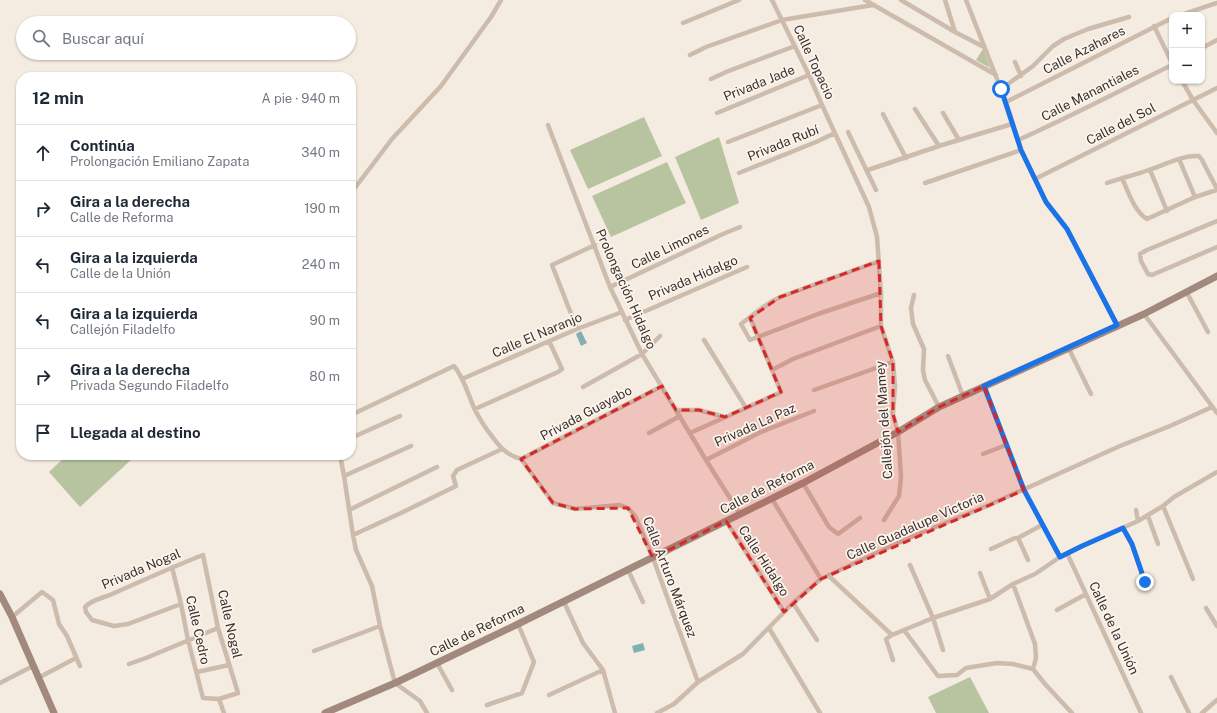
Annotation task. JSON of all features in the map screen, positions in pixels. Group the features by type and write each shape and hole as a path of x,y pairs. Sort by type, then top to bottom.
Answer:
{"main road":[{"name":"Calle de Reforma","path":"325,713 395,683 564,602 803,483 898,432 939,407 1068,347 1144,314 1217,276"},
{"path":"0,594 12,617 54,713"}],"street":[{"path":"356,186 392,139 441,86 491,17 501,0"},
{"path":"683,23 739,0"},
{"name":"Calle Topacio","path":"772,0 809,75 835,133"},
{"path":"865,0 996,75"},
{"path":"901,0 955,32 984,47"},
{"path":"945,0 955,32"},
{"path":"966,0 1006,102 1021,150 1046,202 1067,229 1117,325"},
{"path":"1190,12 1217,3"},
{"path":"690,55 706,47 782,20 873,5"},
{"path":"1001,89 1021,76 1053,46 1064,39 1129,17"},
{"name":"Calle Azahares","path":"1006,102 1169,19"},
{"path":"1154,26 1169,58"},
{"path":"1205,46 1217,40"},
{"path":"711,79 795,46"},
{"path":"1015,62 1021,76"},
{"name":"Calle Manantiales","path":"1018,140 1063,120 1169,66"},
{"name":"Privada Jade","path":"717,112 809,75"},
{"path":"1184,84 1192,100 1217,132"},
{"name":"Calle del Sol","path":"1035,179 1217,88"},
{"path":"728,142 822,105"},
{"path":"914,109 939,146"},
{"path":"943,113 959,140"},
{"path":"883,114 906,158"},
{"path":"1212,124 1217,120"},
{"path":"868,170 939,146 1012,124"},
{"name":"Prolongación Hidalgo","path":"548,126 610,287 625,320 642,354 740,514"},
{"path":"848,132 868,170 876,190"},
{"name":"Privada Rubí","path":"739,172 835,133"},
{"name":"Callejón del Mamey","path":"835,133 869,207 877,237 881,293 881,326 893,362 895,386 893,414 898,432 901,476 899,496 884,520"},
{"path":"925,183 1021,150"},
{"path":"1107,183 1122,178 1150,170 1179,158 1199,156 1217,189 1195,197 1147,219 1139,213 1122,178"},
{"path":"1179,158 1195,197"},
{"path":"1150,170 1167,211"},
{"path":"1217,221 1146,250 1140,254 1141,261 1148,274 1152,275 1217,247"},
{"name":"Calle Limones","path":"610,287 740,227"},
{"path":"578,328 552,265 595,245"},
{"path":"879,261 780,297 766,304 741,324 750,340 818,314 881,293"},
{"name":"Privada Hidalgo","path":"625,320 747,267"},
{"path":"1187,292 1208,332"},
{"path":"914,295 911,308 913,324 924,349 923,370 925,380 939,407"},
{"name":"Calle El Naranjo","path":"462,379 578,328 622,312"},
{"path":"1144,314 1217,413"},
{"path":"690,433 781,392 750,318"},
{"path":"772,370 793,359 881,326"},
{"path":"583,387 642,354 660,336"},
{"path":"704,340 746,408"},
{"path":"475,409 562,369 549,341"},
{"path":"1068,347 1090,394"},
{"path":"948,356 963,396"},
{"path":"814,390 893,362"},
{"name":"Calle Arturo Márquez","path":"356,413 454,366 458,371 475,409 486,429 502,449 514,457 521,459 553,503 575,509 620,505 628,508 635,516 653,558 698,682"},
{"name":"Privada Guayabo","path":"521,459 662,386"},
{"path":"984,386 1024,490 1060,557"},
{"name":"Calle Guadalupe Victoria","path":"657,713 674,704 698,682 743,654 793,603 821,579 910,538 1024,490 1120,446 1212,407"},
{"path":"676,410 700,410 724,418"},
{"name":"Privada La Paz","path":"706,460 761,432 814,411"},
{"path":"356,436 400,416"},
{"path":"649,433 680,416"},
{"path":"983,454 1006,445"},
{"path":"344,476 410,446"},
{"path":"353,535 456,486 453,476 457,470 502,449"},
{"path":"341,460 356,550 372,586 380,626 395,683 420,701 427,713"},
{"path":"349,510 437,467"},
{"path":"893,660 886,639 892,635 933,618 990,599 1013,584 1035,574 1067,553 1148,516 1174,497 1217,472"},
{"path":"803,483 829,527 838,534 860,518"},
{"path":"772,499 821,579"},
{"path":"1163,506 1193,579"},
{"path":"1136,510 1138,521"},
{"path":"1148,516 1158,544"},
{"name":"Calle Hidalgo","path":"726,521 784,612"},
{"path":"991,549 1018,538 1042,525"},
{"path":"1123,528 1132,544 1145,582"},
{"path":"1018,538 1028,560"},
{"name":"Calle de la Unión","path":"1067,553 1140,713"},
{"name":"Privada Nogal","path":"181,604 128,624 114,626 92,620 86,612 85,607 88,603 172,567 202,555 204,559"},
{"name":"Calle Nogal","path":"204,559 218,628 238,693 219,699"},
{"path":"910,565 933,618 943,650"},
{"name":"Calle Cedro","path":"172,567 188,640 203,698 219,699"},
{"path":"628,570 643,602"},
{"path":"980,573 990,599"},
{"path":"829,576 892,635"},
{"path":"1013,584 1035,644 1036,658 1033,669"},
{"path":"12,617 42,592 53,600 59,624 67,636 80,666"},
{"path":"1057,610 1086,594"},
{"path":"564,602 583,643 603,670 615,713"},
{"path":"793,603 818,640"},
{"path":"1206,608 1217,626"},
{"path":"487,705 522,693 534,662 518,624"},
{"path":"314,651 380,626"},
{"path":"129,664 218,628"},
{"path":"769,628 820,713"},
{"path":"904,630 938,676 957,675 966,668 997,663 1013,664 1033,669 1072,713"},
{"path":"38,678 76,658"},
{"path":"437,663 452,690"},
{"path":"196,672 229,665"},
{"path":"0,683 33,666"},
{"path":"549,695 603,670"},
{"path":"1171,677 1189,713"},
{"path":"219,699 224,713"},
{"path":"1202,713 1217,700"}],"highlighted area":[{"path":"879,261 881,326 893,362 893,414 898,432 939,407 984,386 1024,490 821,579 784,612 726,521 653,558 628,508 575,509 553,503 521,459 662,386 676,410 699,410 725,417 781,392 750,318 780,297"}],"green space":[{"path":"983,49 990,68 976,60"},
{"path":"644,117 662,156 588,189 570,150"},
{"path":"719,137 739,203 701,220 675,157"},
{"path":"667,162 686,203 611,237 592,196"},
{"path":"62,460 131,460 80,507 49,472"},
{"path":"970,677 989,713 936,713 928,697"}],"water":[{"path":"581,331 587,343 581,346 576,334"},
{"path":"643,643 645,650 634,653 632,646"}],"route":[{"path":"1001,89 1021,150 1046,202 1067,229 1117,325 984,386 1024,490 1060,557 1123,528 1132,544 1145,582"}]}
